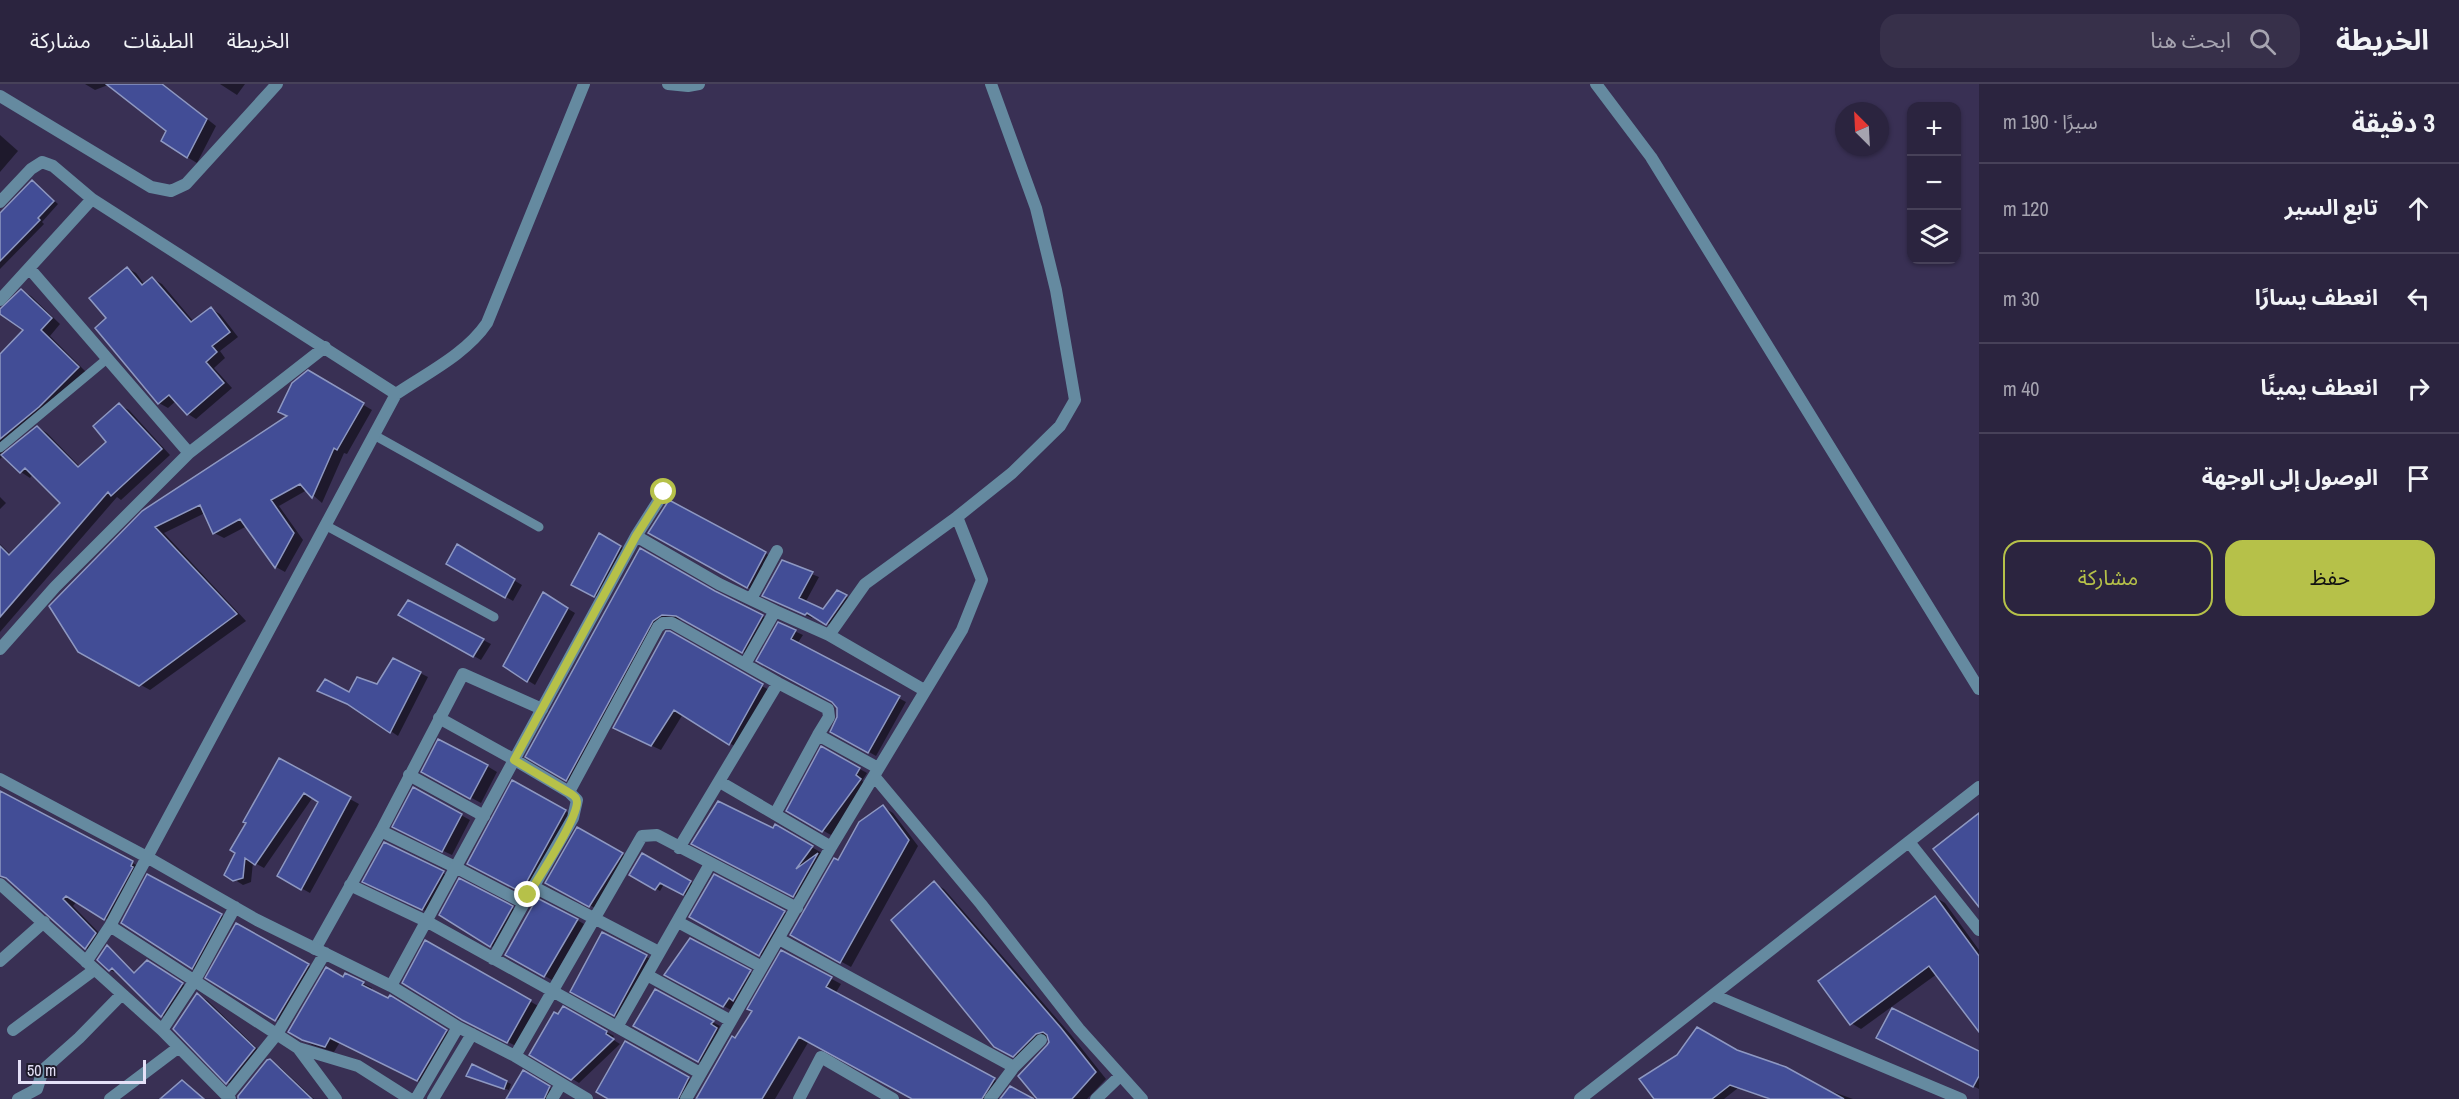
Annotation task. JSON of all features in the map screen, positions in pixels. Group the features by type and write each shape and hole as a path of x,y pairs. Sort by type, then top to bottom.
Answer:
{"street":[{"path":"0,96 151,187 171,191 186,184 277,84"},
{"path":"13,1030 90,966 146,856 396,393 467,346 487,323 584,84"},
{"path":"668,84 688,86 699,84"},
{"path":"829,635 865,584 957,517 1012,473 1060,426 1075,400 1056,290 1036,208 991,84"},
{"path":"1596,84 1651,157 1979,689"},
{"path":"0,202 31,169 42,162 53,166 92,200 396,393"},
{"path":"0,300 92,200"},
{"path":"29,268 189,453"},
{"path":"0,649 55,587 189,453 325,347"},
{"path":"391,986 636,536 664,492"},
{"path":"686,1099 831,847 962,630 982,580 957,517"},
{"path":"636,536 719,584 829,635 924,690"},
{"path":"751,599 777,551"},
{"path":"745,664 775,611"},
{"path":"568,792 661,625 672,623 828,709 829,717 775,814"},
{"path":"213,1099 227,1095 277,1034 320,951 350,885 432,736 463,674 542,709"},
{"path":"680,848 778,683"},
{"path":"439,718 568,792 577,800 573,818 493,959"},
{"path":"818,735 876,772 1079,1029 1142,1099"},
{"path":"409,775 484,816"},
{"path":"0,779 146,856 235,907 391,986 458,1027 515,1056 587,1099"},
{"path":"720,782 831,847"},
{"path":"1580,1099 1979,787"},
{"path":"381,831 524,903"},
{"path":"515,1056 642,836 657,835 797,908"},
{"path":"1909,842 1979,930"},
{"path":"617,1027 710,864"},
{"path":"0,884 162,1030 227,1095"},
{"path":"350,885 426,921 700,1073"},
{"path":"534,887 659,952"},
{"path":"162,1030 195,980 235,907"},
{"path":"0,961 44,922"},
{"path":"678,922 762,968"},
{"path":"110,926 298,1048 358,1066 410,1099"},
{"path":"779,939 1014,1067"},
{"path":"646,975 731,1021"},
{"path":"18,1099 37,1089 43,1070 79,1038 122,994"},
{"path":"1713,995 1961,1099"},
{"path":"416,1099 458,1027"},
{"path":"433,1099 472,1034"},
{"path":"990,1099 1014,1067 1041,1040"},
{"path":"110,1099 179,1047"},
{"path":"298,1048 336,1099"},
{"path":"799,1099 821,1057 893,1099"},
{"path":"1096,1099 1120,1076"},
{"path":"552,1099 561,1084"}],"lane":[{"path":"0,448 108,358"},
{"path":"374,435 539,527"},
{"path":"325,525 494,617"}],"building":[{"path":"106,84 162,84 207,119 187,158 161,141 166,131"},
{"path":"32,180 54,201 38,218 40,220 0,261 0,213"},
{"path":"127,267 142,285 152,277 191,322 211,307 230,332 212,346 217,352 206,362 224,383 187,415 169,395 158,404 95,328 106,318 89,298"},
{"path":"21,289 52,318 41,330 79,367 39,407 0,439 0,354 23,330 0,314 0,309"},
{"path":"308,370 364,403 337,450 334,448 312,498 300,484 271,500 294,533 275,568 240,519 213,534 200,505 155,527 237,614 139,686 78,652 49,606 142,511 287,416 278,412 292,383"},
{"path":"119,403 162,449 111,496 108,492 0,617 0,546 9,555 60,503 25,468 20,473 1,455 37,426 78,467 106,442 93,426"},
{"path":"669,500 766,552 747,588 648,533"},
{"path":"599,533 621,546 594,597 571,585"},
{"path":"457,544 515,579 505,598 446,564"},
{"path":"640,548 715,591 763,615 742,653 676,616 662,615 653,621 566,781 525,757"},
{"path":"782,560 813,572 799,598 823,609 837,590 847,595 826,625 807,613 805,615 762,596"},
{"path":"543,592 568,608 527,682 503,666"},
{"path":"408,600 484,639 473,657 398,615"},
{"path":"778,622 796,630 791,639 900,696 868,753 830,732 837,717 837,708 832,702 756,661"},
{"path":"666,631 670,631 763,684 729,745 674,710 651,746 613,728"},
{"path":"393,658 421,672 390,733 347,704 317,691 325,679 349,692 357,677 377,684"},
{"path":"438,739 488,765 470,799 421,772"},
{"path":"821,746 860,768 856,775 861,779 822,832 786,811"},
{"path":"279,758 351,797 301,890 277,876 318,802 304,793 255,865 245,858 243,878 233,881 224,875 235,853 230,850 246,823 243,822"},
{"path":"512,780 566,810 521,892 467,864"},
{"path":"413,787 462,814 442,852 392,827"},
{"path":"0,791 133,861 131,866 133,867 104,920 66,896 63,899 96,933 85,949 6,878 0,876"},
{"path":"718,801 773,828 775,824 813,846 796,869 818,853 793,897 691,844"},
{"path":"883,805 909,840 840,963 790,935 834,858 838,860 859,822"},
{"path":"1979,813 1979,907 1933,849"},
{"path":"577,827 623,853 589,907 545,883"},
{"path":"384,842 444,871 422,910 362,882"},
{"path":"642,853 691,881 683,895 660,883 655,890 629,875"},
{"path":"147,874 222,914 192,969 121,923"},
{"path":"714,874 785,911 759,956 689,917"},
{"path":"459,878 513,906 490,947 439,915"},
{"path":"934,881 1096,1072 1072,1099 1037,1099 1018,1076 1047,1045 1049,1042 1047,1035 1043,1032 1036,1034 1013,1057 994,1047 891,920"},
{"path":"1935,896 1979,956 1979,1032 1929,966 1850,1025 1818,981"},
{"path":"537,898 578,919 544,977 505,955"},
{"path":"236,923 309,964 275,1021 205,978"},
{"path":"602,932 647,955 614,1016 570,992"},
{"path":"690,938 751,970 733,1001 729,998 723,1007 664,975"},
{"path":"425,940 531,1000 507,1043 462,1020 402,983"},
{"path":"107,945 134,973 147,960 183,983 161,1017 112,968 109,971 97,960"},
{"path":"781,950 832,977 826,987 995,1078 982,1099 912,1099 799,1037 762,1099 696,1099 732,1036 735,1038 752,1011 747,1009"},
{"path":"326,967 343,977 345,973 364,982 362,985 388,998 390,995 447,1030 417,1081 330,1038 325,1047 302,1040 288,1032"},
{"path":"655,989 714,1021 711,1024 717,1028 698,1062 633,1026"},
{"path":"197,993 255,1048 226,1084 173,1029"},
{"path":"563,1006 607,1031 606,1034 614,1039 571,1080 529,1055 554,1012 558,1014"},
{"path":"1892,1008 1979,1051 1979,1076 1973,1087 1876,1038"},
{"path":"1697,1027 1737,1050 1786,1067 1844,1099 1770,1099 1730,1085 1712,1099 1654,1099 1639,1079 1677,1055"},
{"path":"625,1041 689,1077 678,1099 608,1099 596,1092"},
{"path":"270,1059 312,1099 238,1099 238,1096"},
{"path":"472,1064 507,1081 504,1089 466,1076"},
{"path":"523,1070 550,1086 544,1099 506,1099"},
{"path":"182,1080 204,1099 160,1099"},
{"path":"1010,1086 1034,1099 1000,1099"}],"route":[{"path":"528,895 573,818 577,803 575,796 514,760 636,536 664,492"}]}
